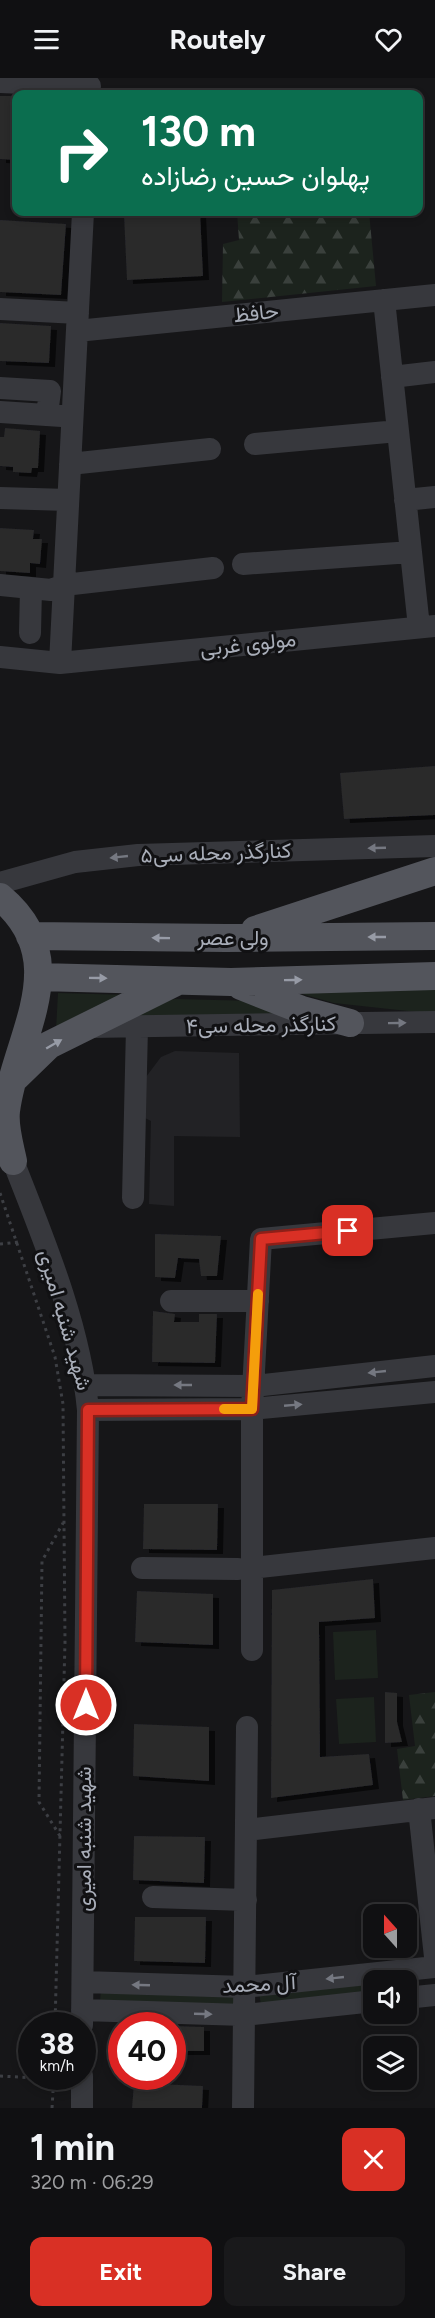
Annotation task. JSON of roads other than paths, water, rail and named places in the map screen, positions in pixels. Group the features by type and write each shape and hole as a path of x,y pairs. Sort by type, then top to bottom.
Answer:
{"main road":[{"path":"226,938 435,871"},
{"path":"0,897 13,908 30,936 39,977 37,1001 29,1024 14,1049 6,1072 6,1153"},
{"name":"ولی عصر","path":"30,936 226,938 435,936"},
{"name":"ولی عصر","path":"39,977 231,982 435,976"},
{"path":"6,1072 49,1045 181,980"},
{"path":"231,982 302,1010 350,1023"}],"street":[{"path":"0,82 90,86"},
{"path":"60,663 83,216"},
{"name":"حافظ","path":"0,309 77,322 435,295"},
{"path":"384,300 411,552 427,627"},
{"path":"392,377 435,372"},
{"path":"0,388 50,391 47,415"},
{"path":"0,412 72,417"},
{"path":"255,444 398,431"},
{"path":"70,464 210,449"},
{"path":"405,500 435,497"},
{"path":"0,498 68,500"},
{"path":"243,564 411,552"},
{"path":"0,585 51,590 64,585 213,568"},
{"path":"30,633 31,588"},
{"name":"مولوی غربی","path":"0,657 60,663 427,627"},
{"name":"کنارگذر محله سی۵","path":"0,883 75,862 138,855 435,846"},
{"name":"کنارگذر محله سی۴","path":"87,1027 435,1022"},
{"path":"133,1198 137,1027"},
{"name":"شهید شنبه امیری","path":"6,1153 69,1320 86,1385 92,1983 87,2012"},
{"path":"252,1650 245,1569 261,1239 435,1223"},
{"path":"171,1301 258,1301"},
{"path":"86,1385 254,1386 435,1366"},
{"path":"88,1410 252,1409 435,1392"},
{"path":"142,1568 245,1569 435,1548"},
{"path":"243,2108 247,1727"},
{"path":"247,1830 427,1808 435,1957"},
{"path":"153,1897 246,1900"},
{"name":"آل محمد","path":"92,1983 245,1987 435,1967"},
{"path":"417,1997 435,1995"},
{"name":"آل محمد","path":"96,2015 245,2015 363,2002"},
{"path":"82,2090 82,2108"}]}
